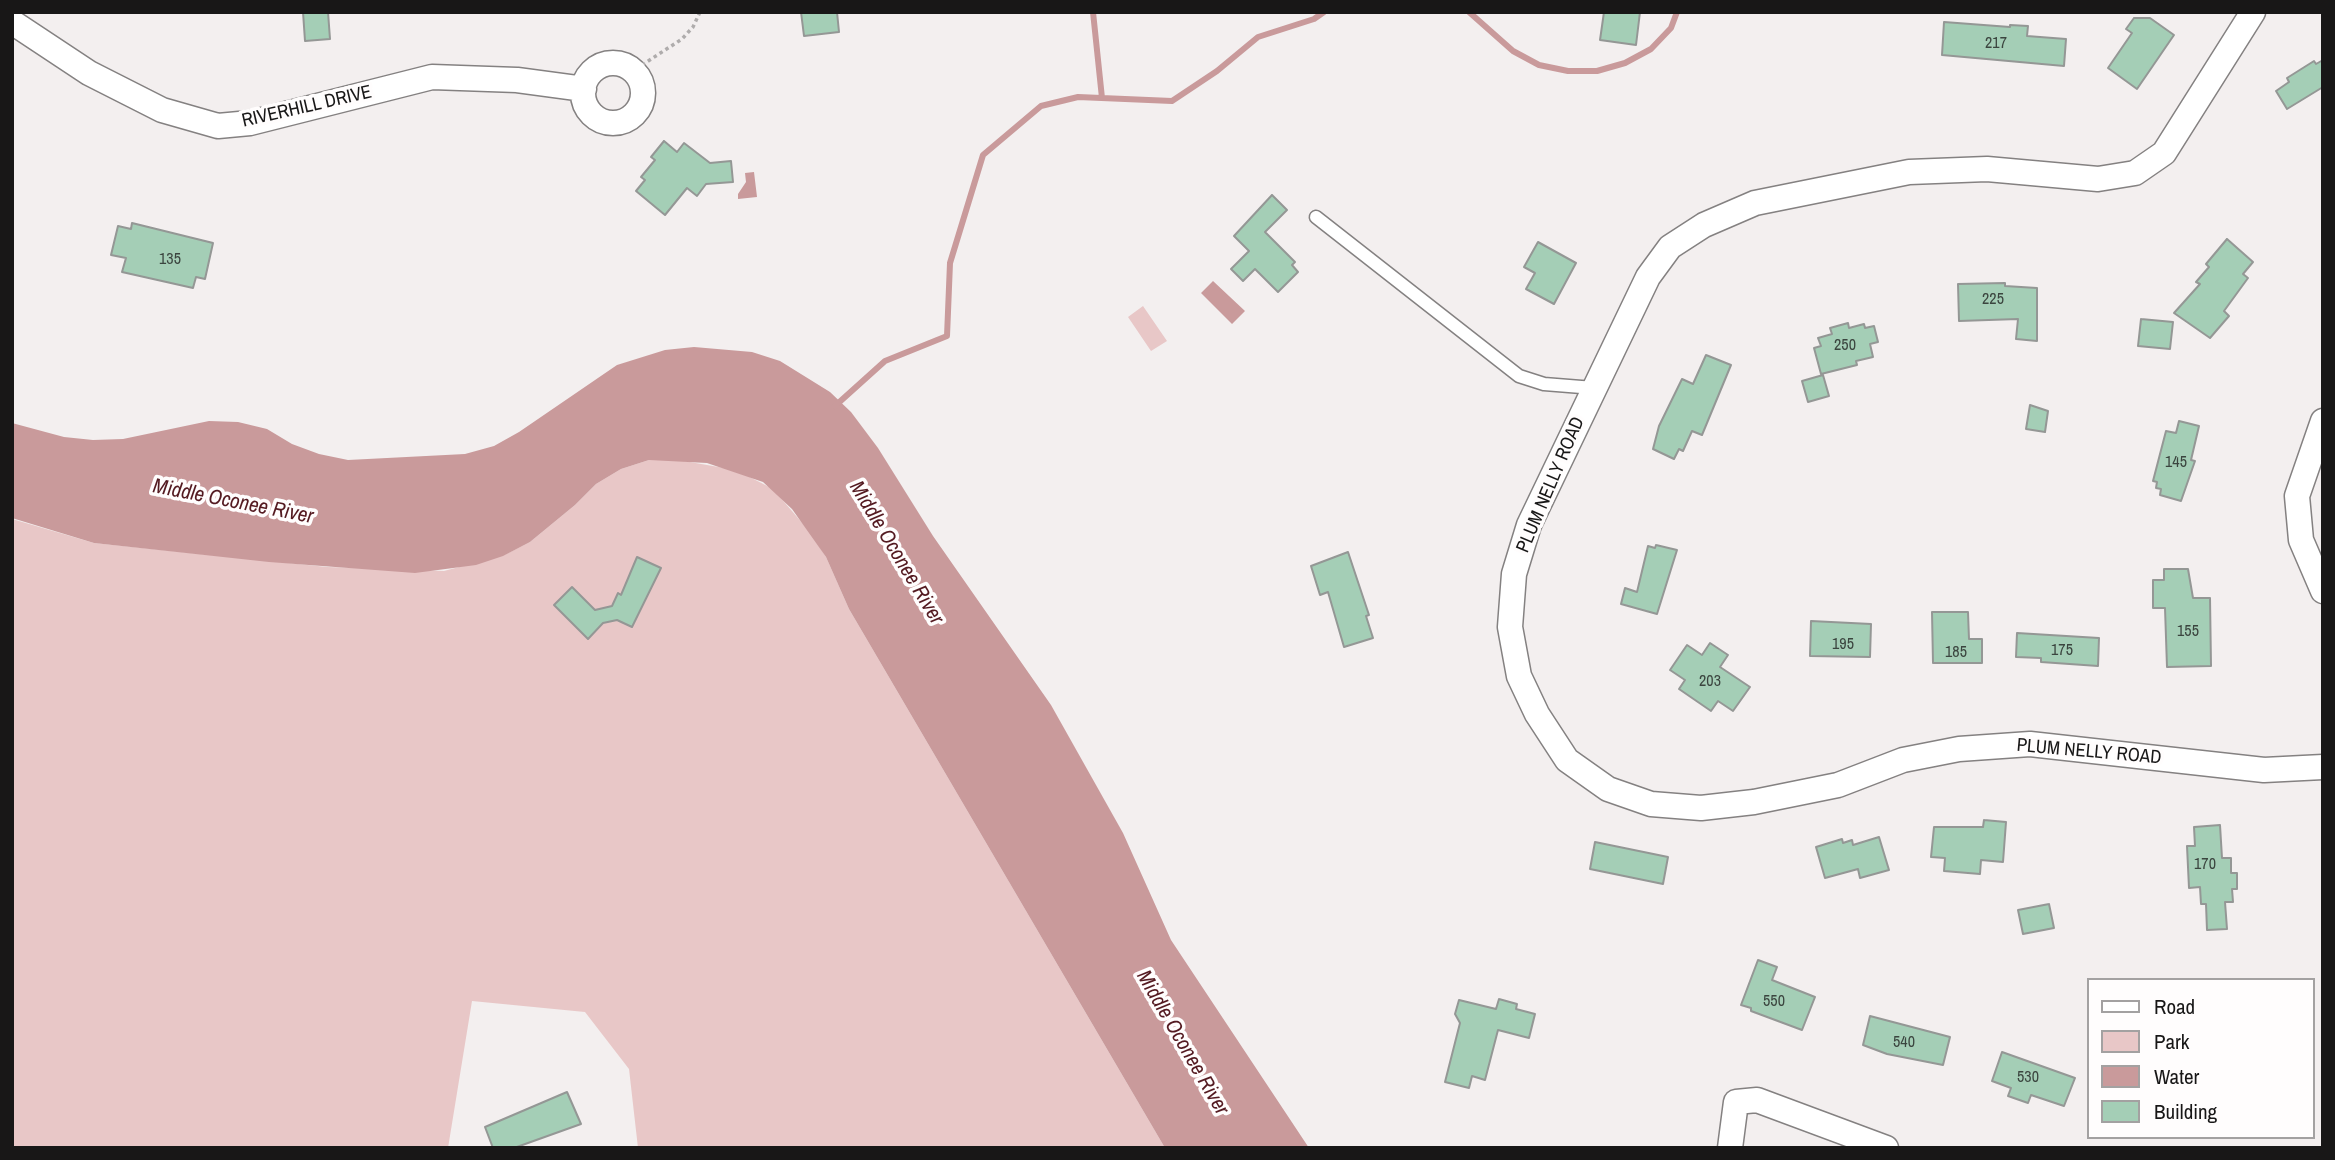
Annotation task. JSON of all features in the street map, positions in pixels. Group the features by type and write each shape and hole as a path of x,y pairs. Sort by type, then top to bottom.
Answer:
{"street":[{"name":"PLUM NELLY ROAD","path":"2253,12 2164,153 2135,173 2098,179 1987,169 1909,172 1755,203 1704,225 1670,247 1648,277 1529,526 1514,575 1510,626 1519,676 1537,714 1567,760 1608,789 1651,804 1714,807 1754,802 1838,785 1903,760 1959,748 2030,744 2264,770 2323,767"},
{"name":"RIVERHILL DRIVE","path":"12,22 89,73 162,110 218,126 250,123 432,77 517,80 584,89"},
{"path":"2323,421 2297,496 2301,540 2323,592"},
{"path":"1730,1148 1736,1102 1757,1100 1886,1148"}],"lane":[{"path":"1316,217 1519,376 1544,384 1594,388"}],"path":[{"path":"642,65 682,39 693,27 700,12"}],"green space":[{"path":"1143,306 1167,341 1151,351 1128,317"},
{"path":"649,460 678,460 736,470 773,489 810,532 826,557 849,609 1165,1148 638,1148 629,1069 585,1012 472,1001 448,1148 12,1148 12,519 94,543 327,567 444,571 504,555 530,542 596,484 621,469"}],"water":[{"path":"754,172 757,197 738,199 738,194 746,182 745,173"},
{"path":"1213,281 1245,311 1232,324 1201,293"},
{"name":"Middle Oconee River","path":"694,347 752,352 780,361 830,392 851,412 878,448 933,536 1051,705 1123,833 1171,940 1309,1148 1165,1148 849,609 826,557 792,509 763,482 707,463 649,460 621,469 596,484 530,542 503,556 476,565 415,573 269,562 94,543 12,518 12,423 64,437 93,440 123,439 209,421 238,422 267,429 292,444 319,454 348,460 465,454 494,446 519,432 617,365 665,350"}],"building":[{"path":"303,12 328,12 330,39 305,41"},
{"path":"801,12 837,12 839,32 804,36"},
{"path":"1604,12 1640,12 1636,45 1600,40"},
{"path":"2134,18 2150,18 2174,35 2137,89 2108,68 2132,33 2126,29"},
{"path":"1944,22 2028,26 2027,36 2066,39 2064,66 1942,55"},
{"path":"2323,60 2323,87 2287,109 2276,91 2289,82 2287,78 2314,61 2316,64"},
{"path":"664,141 677,152 684,143 710,163 731,161 733,182 706,184 697,196 687,188 665,215 636,191 645,180 641,177 655,160 651,157"},
{"path":"1272,195 1287,210 1265,232 1295,262 1292,265 1298,272 1278,292 1255,269 1243,281 1231,269 1249,251 1234,236"},
{"path":"132,223 213,243 205,279 196,277 193,288 122,272 126,258 111,255 118,226 131,229"},
{"path":"2227,239 2253,262 2243,274 2248,278 2224,311 2229,316 2210,338 2174,313 2200,284 2196,282 2209,267 2206,264"},
{"path":"1538,242 1576,263 1554,304 1526,289 1535,273 1524,267"},
{"path":"2005,283 2005,286 2037,288 2037,341 2016,339 2018,319 1959,321 1958,284"},
{"path":"2141,319 2173,322 2170,349 2138,346"},
{"path":"1848,323 1849,328 1864,324 1865,328 1874,326 1878,342 1870,344 1873,357 1856,361 1857,365 1821,374 1814,348 1821,346 1818,338 1832,334 1830,328"},
{"path":"1706,355 1731,365 1702,435 1692,431 1683,451 1679,449 1674,459 1653,449 1659,426 1682,379 1693,384"},
{"path":"1823,375 1829,396 1808,402 1802,381"},
{"path":"2030,405 2048,411 2045,432 2026,429"},
{"path":"2179,421 2199,426 2191,460 2195,461 2181,501 2160,495 2161,489 2156,488 2157,482 2153,481 2166,431 2176,433"},
{"path":"1656,545 1677,550 1657,614 1621,604 1625,588 1637,592 1648,546 1655,548"},
{"path":"1348,552 1369,615 1366,616 1373,638 1344,647 1328,592 1320,595 1311,566"},
{"path":"637,557 661,568 632,627 617,620 603,623 588,639 554,605 572,587 595,610 612,606 618,593 621,595"},
{"path":"2164,569 2188,569 2193,598 2210,598 2211,666 2167,667 2165,608 2153,608 2153,580 2164,580"},
{"path":"1932,612 1968,612 1969,639 1982,639 1982,663 1933,663"},
{"path":"1811,621 1871,624 1870,657 1810,656"},
{"path":"2017,633 2099,638 2098,666 2041,662 2041,658 2016,657"},
{"path":"1710,643 1728,655 1720,667 1750,687 1733,711 1718,701 1711,711 1679,689 1685,680 1670,670 1687,645 1702,655"},
{"path":"1984,820 2006,822 2003,862 1981,860 1980,874 1944,871 1945,858 1931,857 1934,827 1983,827"},
{"path":"2220,825 2222,858 2231,858 2231,873 2237,873 2237,889 2232,889 2233,902 2225,902 2227,929 2207,930 2206,904 2201,904 2200,887 2189,888 2187,846 2195,846 2194,827"},
{"path":"1879,837 1889,870 1860,878 1858,869 1825,878 1816,847 1842,839 1843,843 1852,840 1853,845"},
{"path":"1595,842 1668,857 1663,884 1590,869"},
{"path":"2049,904 2054,928 2023,934 2018,910"},
{"path":"1758,960 1777,967 1772,980 1815,997 1802,1030 1741,1005"},
{"path":"1499,999 1517,1004 1516,1009 1535,1014 1529,1038 1498,1030 1485,1080 1472,1076 1469,1088 1445,1082 1460,1023 1455,1014 1459,1000 1496,1009"},
{"path":"1870,1016 1950,1037 1943,1065 1887,1054 1863,1045"},
{"path":"2002,1052 2075,1078 2064,1106 2031,1095 2028,1103 2008,1096 2011,1088 1992,1081"},
{"path":"567,1092 581,1124 514,1148 493,1148 485,1127"}],"waterway":[{"path":"1093,12 1102,98"},
{"path":"835,406 885,361 947,336 950,263 983,155 1041,106 1078,97 1172,101 1217,71 1258,37 1314,19 1324,12"},
{"path":"1469,12 1513,51 1539,65 1568,71 1597,71 1625,63 1651,49 1671,28 1677,12"}]}
